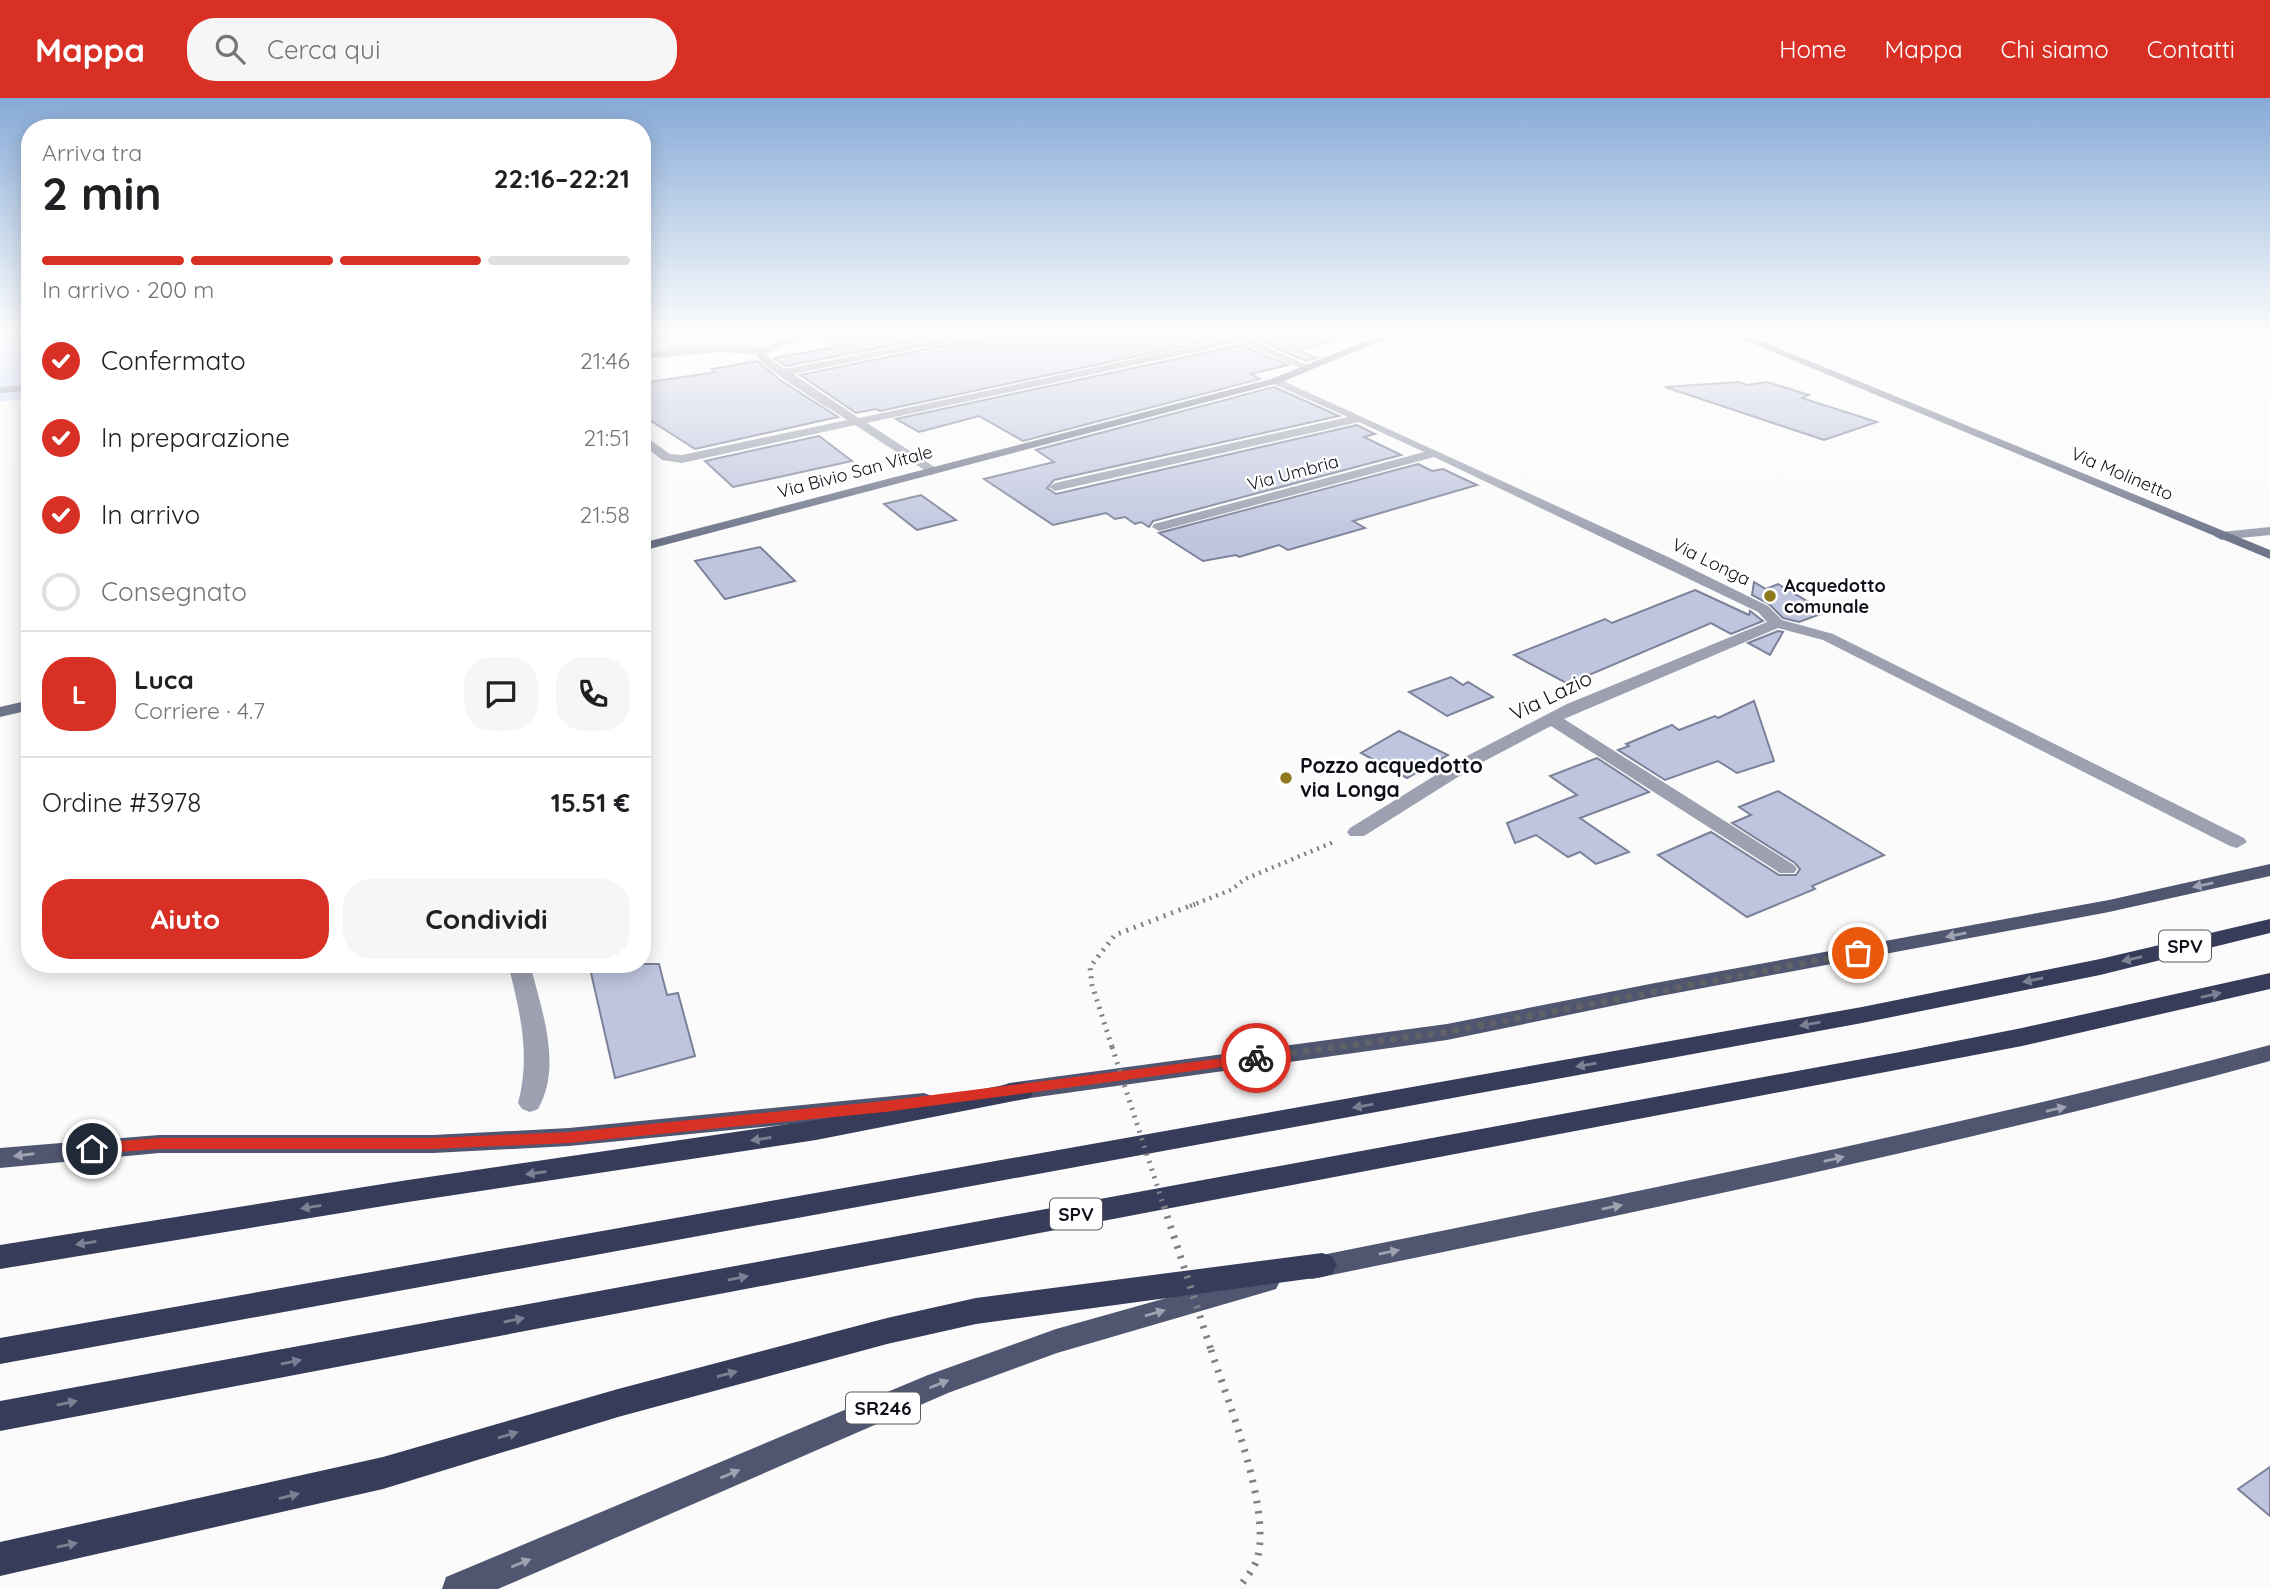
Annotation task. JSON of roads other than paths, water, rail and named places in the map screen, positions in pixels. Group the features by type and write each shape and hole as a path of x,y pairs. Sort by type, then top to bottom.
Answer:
{"highway":[{"name":"SPV","path":"0,1350 1862,1015 2100,967 2270,926"},
{"name":"SPV","path":"0,1416 1900,1061 2022,1037 2270,981"},
{"path":"0,1257 394,1193 802,1133 1020,1091"},
{"path":"0,1559 383,1473 618,1403 887,1331 976,1311 1322,1265"}],"main road":[{"name":"Via Bivio San Vitale","path":"651,545 1200,402"},
{"name":"Via Molinetto","path":"1897,402 2269,555"},
{"path":"0,712 21,707"},
{"path":"0,1158 159,1144 432,1144 569,1137 689,1124 803,1116 1020,1091 1447,1032 2109,906 2270,870"},
{"path":"1322,1265 1756,1177 2102,1098 2270,1052"},
{"name":"SR246","path":"458,1589 964,1375 1056,1341 1322,1265"}],"street":[{"path":"828,402 932,471"},
{"path":"651,445 666,457 676,459 951,402"},
{"name":"Via Longa","path":"1321,402 1436,453 1763,609 1777,624 1828,637 2237,842"},
{"path":"1055,487 1360,418"},
{"name":"Via Umbria","path":"1159,527 1436,453"},
{"path":"2221,536 2270,531"},
{"name":"Via Lazio","path":"1357,832 1471,761 1552,719 1777,624"},
{"path":"1552,719 1787,869"},
{"path":"521,973 535,1023 538,1050 537,1084 530,1103"}],"place":[{"name":"Acquedotto comunale","path":"1770,596"},
{"name":"Pozzo acquedotto via Longa","path":"1286,778"}]}
